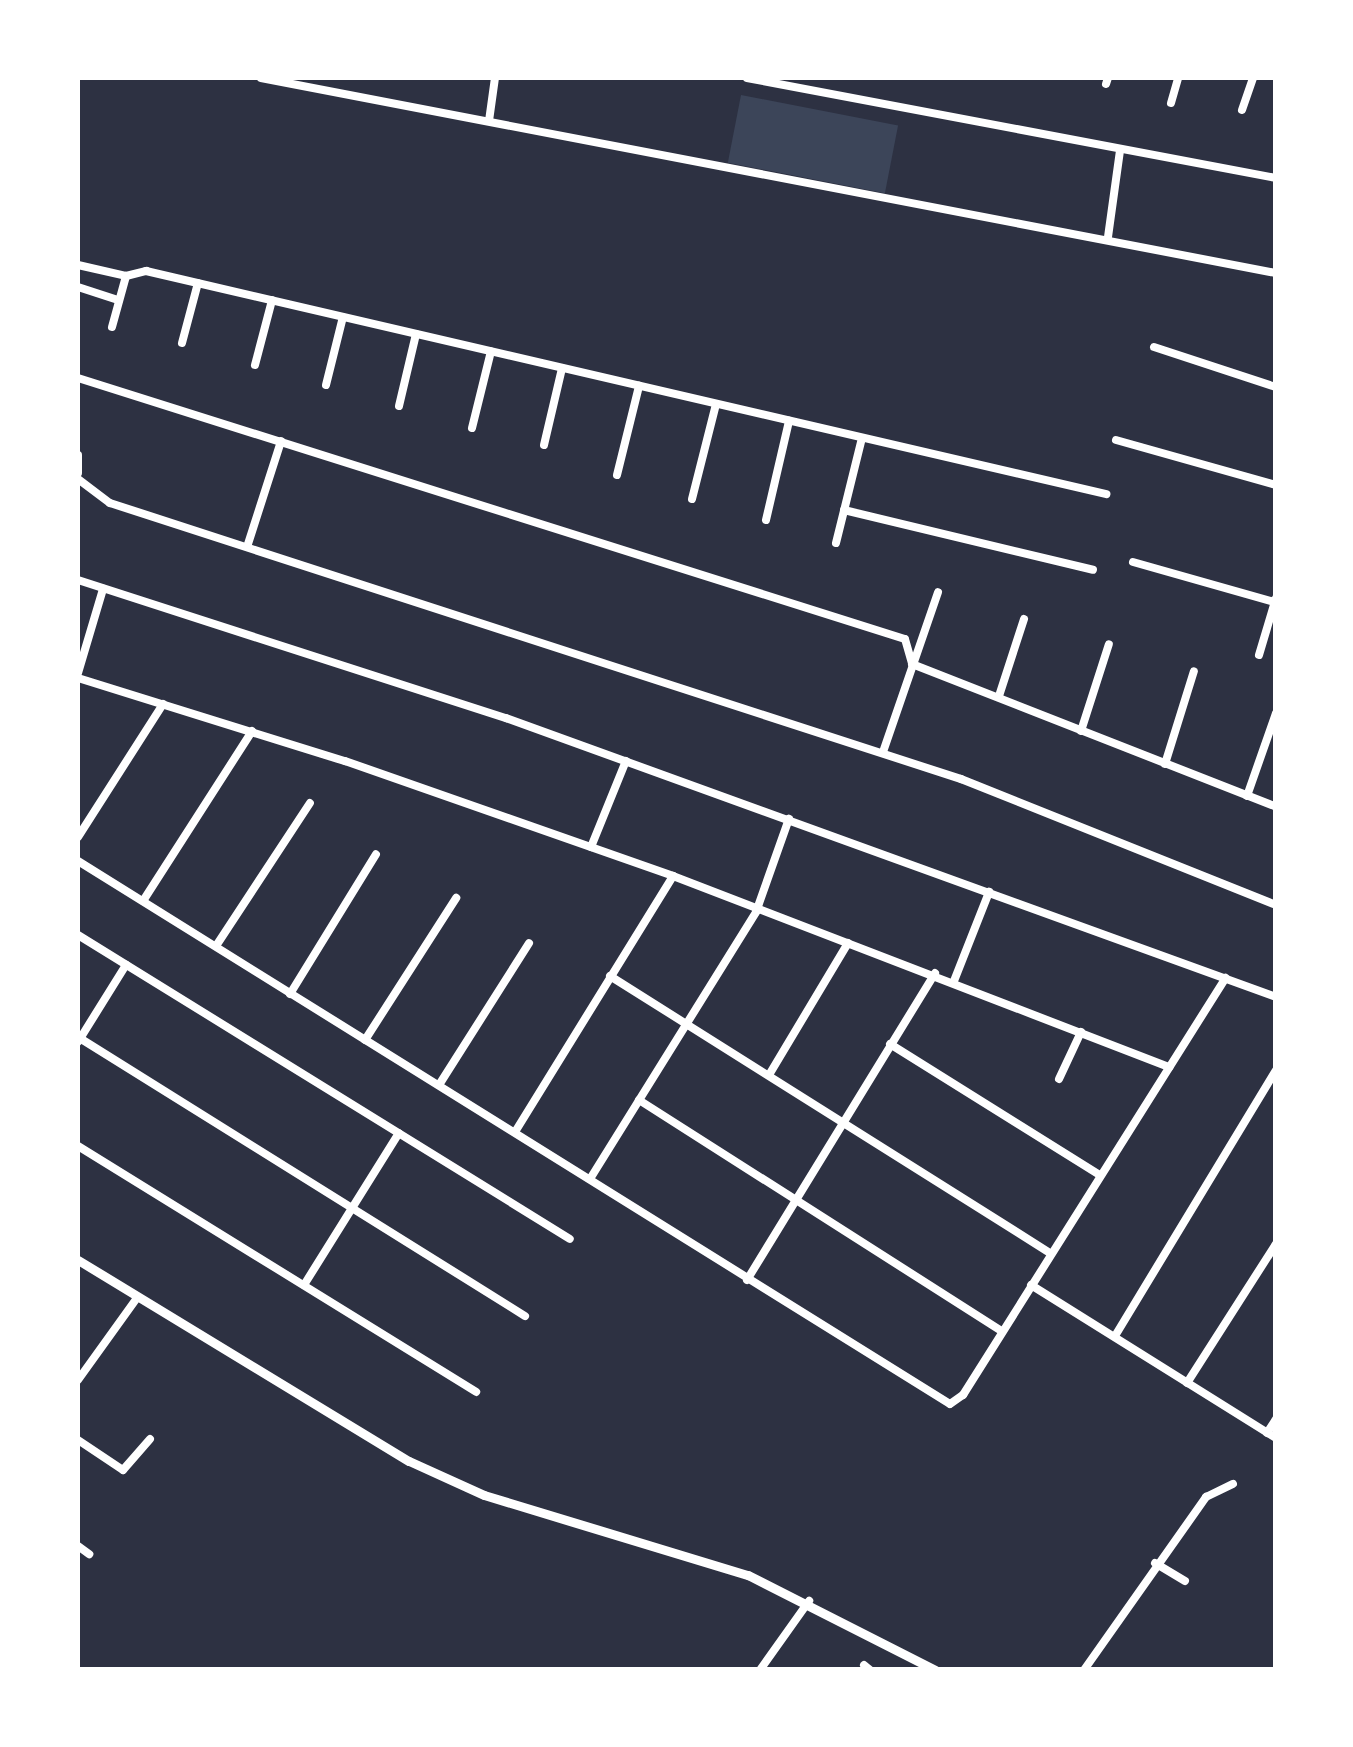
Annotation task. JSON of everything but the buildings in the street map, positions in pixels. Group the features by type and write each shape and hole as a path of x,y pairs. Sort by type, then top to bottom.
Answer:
{"street":[{"path":"261,78 1108,236 1276,273"},
{"path":"489,122 496,78"},
{"path":"748,78 1276,178"},
{"path":"1171,103 1178,78"},
{"path":"1242,110 1253,78"},
{"path":"1108,236 1120,150"},
{"path":"78,266 126,276 146,271 1106,494"},
{"path":"112,326 126,276"},
{"path":"182,344 198,283"},
{"path":"78,287 118,300"},
{"path":"254,365 272,300"},
{"path":"326,386 343,317"},
{"path":"399,406 416,334"},
{"path":"1154,346 1276,387"},
{"path":"472,428 491,352"},
{"path":"544,444 562,368"},
{"path":"78,378 905,639 912,664"},
{"path":"617,475 639,386"},
{"path":"692,499 716,404"},
{"path":"766,520 789,421"},
{"path":"836,543 862,438"},
{"path":"1116,440 1276,485"},
{"path":"248,544 281,442"},
{"path":"78,456 78,476 110,503 248,544 883,752 1276,905"},
{"path":"844,510 1093,570"},
{"path":"1133,562 1275,600 1259,655"},
{"path":"78,580 626,761 1276,997"},
{"path":"103,589 78,676 252,731 673,876 756,912 954,981 1170,1066"},
{"path":"883,752 938,592"},
{"path":"999,696 1024,619"},
{"path":"1080,731 1108,644"},
{"path":"912,664 1276,808"},
{"path":"1164,764 1194,671"},
{"path":"78,838 162,704"},
{"path":"1247,796 1276,714"},
{"path":"143,901 252,731"},
{"path":"591,847 626,761"},
{"path":"216,946 310,803"},
{"path":"590,1179 756,912 789,819"},
{"path":"290,994 376,854"},
{"path":"78,861 950,1404 1002,1331 1226,978"},
{"path":"515,1132 673,876"},
{"path":"954,981 989,892"},
{"path":"365,1040 456,898"},
{"path":"78,934 570,1239"},
{"path":"439,1086 530,942"},
{"path":"769,1074 848,943"},
{"path":"126,965 78,1040 525,1316"},
{"path":"747,1280 935,974"},
{"path":"610,976 1050,1254"},
{"path":"1059,1079 1082,1032"},
{"path":"890,1044 1100,1175"},
{"path":"1114,1336 1276,1070"},
{"path":"639,1100 1002,1331"},
{"path":"304,1285 399,1133"},
{"path":"78,1146 476,1392"},
{"path":"1187,1383 1276,1244"},
{"path":"78,1260 354,1432 445,1478 701,1558 809,1601 935,1670"},
{"path":"1030,1284 1271,1435 1276,1419"},
{"path":"78,1380 137,1298"},
{"path":"78,1440 124,1470 150,1439"},
{"path":"1084,1670 1155,1563 1206,1497 1233,1484"},
{"path":"78,1546 90,1554"},
{"path":"1155,1563 1185,1581"},
{"path":"760,1670 809,1601"}],"shaded area":[{"path":"741,95 898,126 885,193 728,163"}]}
